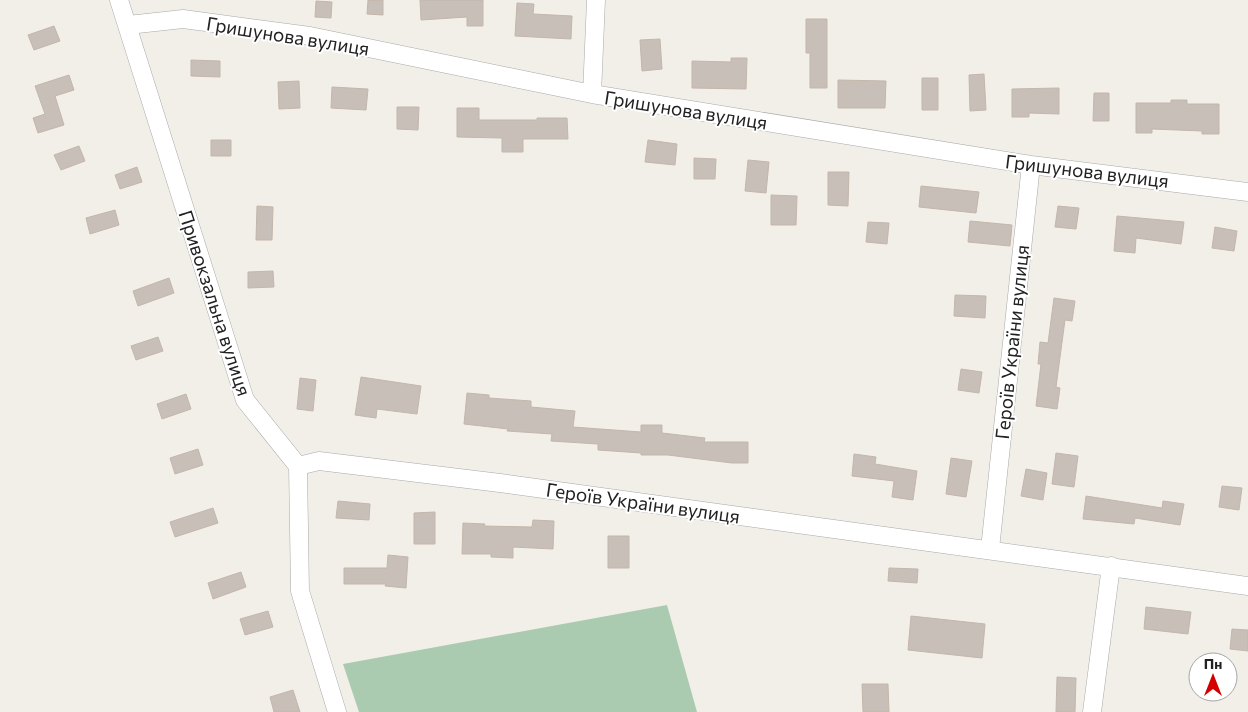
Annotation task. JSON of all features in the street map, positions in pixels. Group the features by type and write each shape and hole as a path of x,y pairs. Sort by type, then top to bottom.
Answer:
{"street":[{"name":"Привокзальна вулиця","path":"119,0 245,400 298,466"},
{"path":"592,94 596,0"},
{"name":"Гришунова вулиця","path":"128,26 183,19 310,36 592,94 1031,165 1248,192"},
{"name":"Героїв України вулиця","path":"990,549 1031,165"},
{"name":"Героїв України вулиця","path":"298,466 318,461 500,483 1248,586"},
{"path":"298,466 300,591 337,712"},
{"path":"1092,712 1111,566"}],"green space":[{"path":"667,605 697,712 359,712 343,664"}],"building":[{"path":"368,0 383,0 383,15 367,14"},
{"path":"420,0 483,0 483,26 467,26 467,17 421,20"},
{"path":"316,1 332,2 331,18 315,17"},
{"path":"517,3 534,4 533,14 572,16 571,39 515,36"},
{"path":"806,19 827,19 827,88 810,88 810,53 806,53"},
{"path":"54,26 60,41 34,50 28,35"},
{"path":"660,39 662,69 642,71 640,40"},
{"path":"731,58 747,58 746,89 692,88 692,61 731,62"},
{"path":"191,60 220,61 220,77 191,76"},
{"path":"984,74 986,110 970,111 969,75"},
{"path":"69,75 74,90 55,96 64,125 38,133 33,118 45,114 35,86"},
{"path":"922,78 938,78 938,110 922,110"},
{"path":"838,80 886,81 885,108 838,108"},
{"path":"299,81 300,108 279,109 278,82"},
{"path":"332,87 368,89 366,110 331,108"},
{"path":"1059,88 1059,114 1029,113 1029,117 1012,117 1012,89"},
{"path":"1094,93 1109,93 1109,121 1093,121"},
{"path":"1171,100 1187,100 1187,104 1219,104 1219,134 1202,134 1202,131 1152,129 1152,133 1136,133 1136,103 1171,103"},
{"path":"397,107 419,107 418,130 397,129"},
{"path":"457,108 479,108 479,120 567,118 568,139 523,139 523,152 502,152 502,138 457,137"},
{"path":"211,140 231,140 231,156 211,156"},
{"path":"648,140 677,144 675,165 645,162"},
{"path":"79,146 85,161 61,170 54,155"},
{"path":"694,158 716,159 715,179 694,179"},
{"path":"748,160 769,162 766,193 745,191"},
{"path":"137,167 142,182 120,189 115,175"},
{"path":"828,172 849,172 848,206 828,205"},
{"path":"921,186 979,192 976,213 919,207"},
{"path":"771,195 797,196 796,225 771,225"},
{"path":"257,206 273,207 272,240 256,240"},
{"path":"1058,206 1079,208 1076,229 1055,227"},
{"path":"115,210 119,225 90,234 86,218"},
{"path":"1117,216 1184,222 1181,244 1136,238 1135,253 1114,251"},
{"path":"970,221 1012,225 1010,246 968,242"},
{"path":"868,222 889,223 887,244 866,242"},
{"path":"1215,227 1237,231 1234,251 1212,248"},
{"path":"273,271 274,287 248,288 248,272"},
{"path":"169,278 174,293 138,306 133,291"},
{"path":"955,295 986,296 985,318 954,316"},
{"path":"1054,298 1075,301 1072,321 1065,320 1056,387 1060,388 1057,409 1036,406 1041,364 1038,364 1040,342 1048,343"},
{"path":"158,337 163,351 136,360 131,346"},
{"path":"961,369 982,372 979,393 958,390"},
{"path":"361,377 421,386 417,414 377,409 376,418 355,415"},
{"path":"300,378 316,380 313,411 297,409"},
{"path":"467,393 489,395 489,398 531,401 531,407 575,411 573,427 641,432 641,425 662,425 662,433 705,438 704,442 748,442 748,463 598,450 598,444 551,441 552,434 507,431 508,429 464,424"},
{"path":"186,394 191,409 162,419 157,404"},
{"path":"198,449 203,465 175,474 170,458"},
{"path":"1056,453 1078,456 1074,487 1052,484"},
{"path":"854,454 876,457 875,464 917,471 913,500 892,497 894,481 852,476"},
{"path":"951,458 972,461 966,497 946,494"},
{"path":"1026,469 1047,473 1043,500 1021,496"},
{"path":"1222,486 1242,488 1239,510 1219,507"},
{"path":"1086,496 1162,508 1163,501 1184,504 1180,525 1135,518 1134,524 1083,519"},
{"path":"338,501 370,504 369,520 336,518"},
{"path":"213,508 218,523 175,537 170,522"},
{"path":"435,512 435,544 414,544 414,513"},
{"path":"533,520 554,521 553,549 513,547 513,558 491,557 491,554 462,554 463,523 485,524 484,526 532,527"},
{"path":"608,536 629,536 629,568 608,568"},
{"path":"388,555 408,557 406,588 385,586 386,584 344,584 344,568 387,568"},
{"path":"889,568 918,569 917,583 888,581"},
{"path":"241,572 246,587 213,599 208,583"},
{"path":"1146,607 1191,612 1188,634 1144,629"},
{"path":"268,611 273,627 245,635 240,619"},
{"path":"911,616 985,624 982,658 908,650"},
{"path":"1232,629 1248,630 1248,651 1230,649"},
{"path":"1057,677 1076,678 1075,712 1056,712"},
{"path":"862,684 888,684 889,712 863,712"},
{"path":"293,690 300,712 274,712 270,697"}]}
